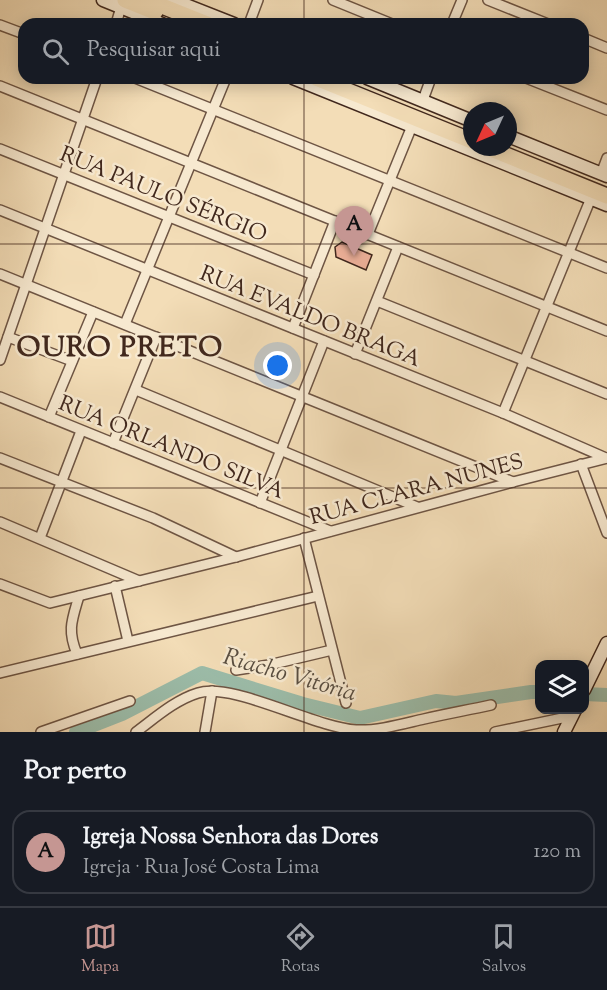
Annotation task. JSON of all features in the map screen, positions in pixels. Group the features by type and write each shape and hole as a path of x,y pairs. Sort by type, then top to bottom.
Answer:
{"highway":[{"path":"147,0 192,18"},
{"path":"123,4 166,18"},
{"path":"331,84 463,137"},
{"path":"355,84 463,128"},
{"path":"517,149 605,179"},
{"path":"508,156 607,196"}],"main road":[{"path":"103,0 123,4 150,18"},
{"path":"173,0 219,18"},
{"path":"308,84 607,205"},
{"path":"382,84 463,117"},
{"path":"517,140 605,179"},
{"path":"589,681 607,643"},
{"path":"564,732 573,714"}],"street":[{"path":"251,18 258,0"},
{"path":"333,0 377,18"},
{"path":"454,18 462,0"},
{"path":"488,0 533,18"},
{"path":"0,25 18,32"},
{"path":"589,40 607,48"},
{"path":"1,353 95,84"},
{"path":"150,84 607,268"},
{"path":"125,324 224,84"},
{"path":"423,100 429,84"},
{"path":"541,84 607,110"},
{"path":"0,86 607,331"},
{"path":"368,234 412,126"},
{"name":"RUA PAULO SÉRGIO","path":"0,149 314,275"},
{"path":"605,179 607,158"},
{"path":"503,413 591,198"},
{"name":"RUA EVALDO BRAGA","path":"0,210 503,413 607,458"},
{"path":"293,328 335,221"},
{"path":"355,354 398,247"},
{"path":"0,274 513,482"},
{"path":"377,301 607,394"},
{"path":"49,417 93,312"},
{"path":"113,443 156,337"},
{"path":"8,338 72,361"},
{"path":"260,503 324,341"},
{"path":"136,390 417,507"},
{"name":"RUA ORLANDO SILVA","path":"0,397 330,531"},
{"path":"40,538 81,430"},
{"path":"0,458 153,518 236,557"},
{"name":"RUA CLARA NUNES","path":"0,584 46,603 236,557 607,458"},
{"path":"581,464 607,533"},
{"path":"0,522 139,581"},
{"path":"304,538 346,703"},
{"path":"115,586 128,641"},
{"path":"77,654 70,638 71,624 79,596"},
{"path":"0,673 318,596"},
{"path":"236,670 269,665 332,650"},
{"path":"205,732 212,691"},
{"path":"136,732 182,700 197,693 212,691 230,694 339,728 360,730 388,729 491,705"},
{"path":"40,732 130,701"},
{"path":"495,732 569,714"}],"building":[{"path":"342,242 372,255 366,270 336,257 335,247"}],"waterway":[{"name":"Riacho Vitória","path":"76,732 122,714 202,673 303,704 360,718 436,701 456,703 535,692"},
{"name":"Riacho Vitória","path":"589,694 607,695"}],"place":[{"name":"Igreja Nossa Senhora das Dores","path":"354,256"}],"district":[{"name":"OURO PRETO","path":"120,346"}]}
